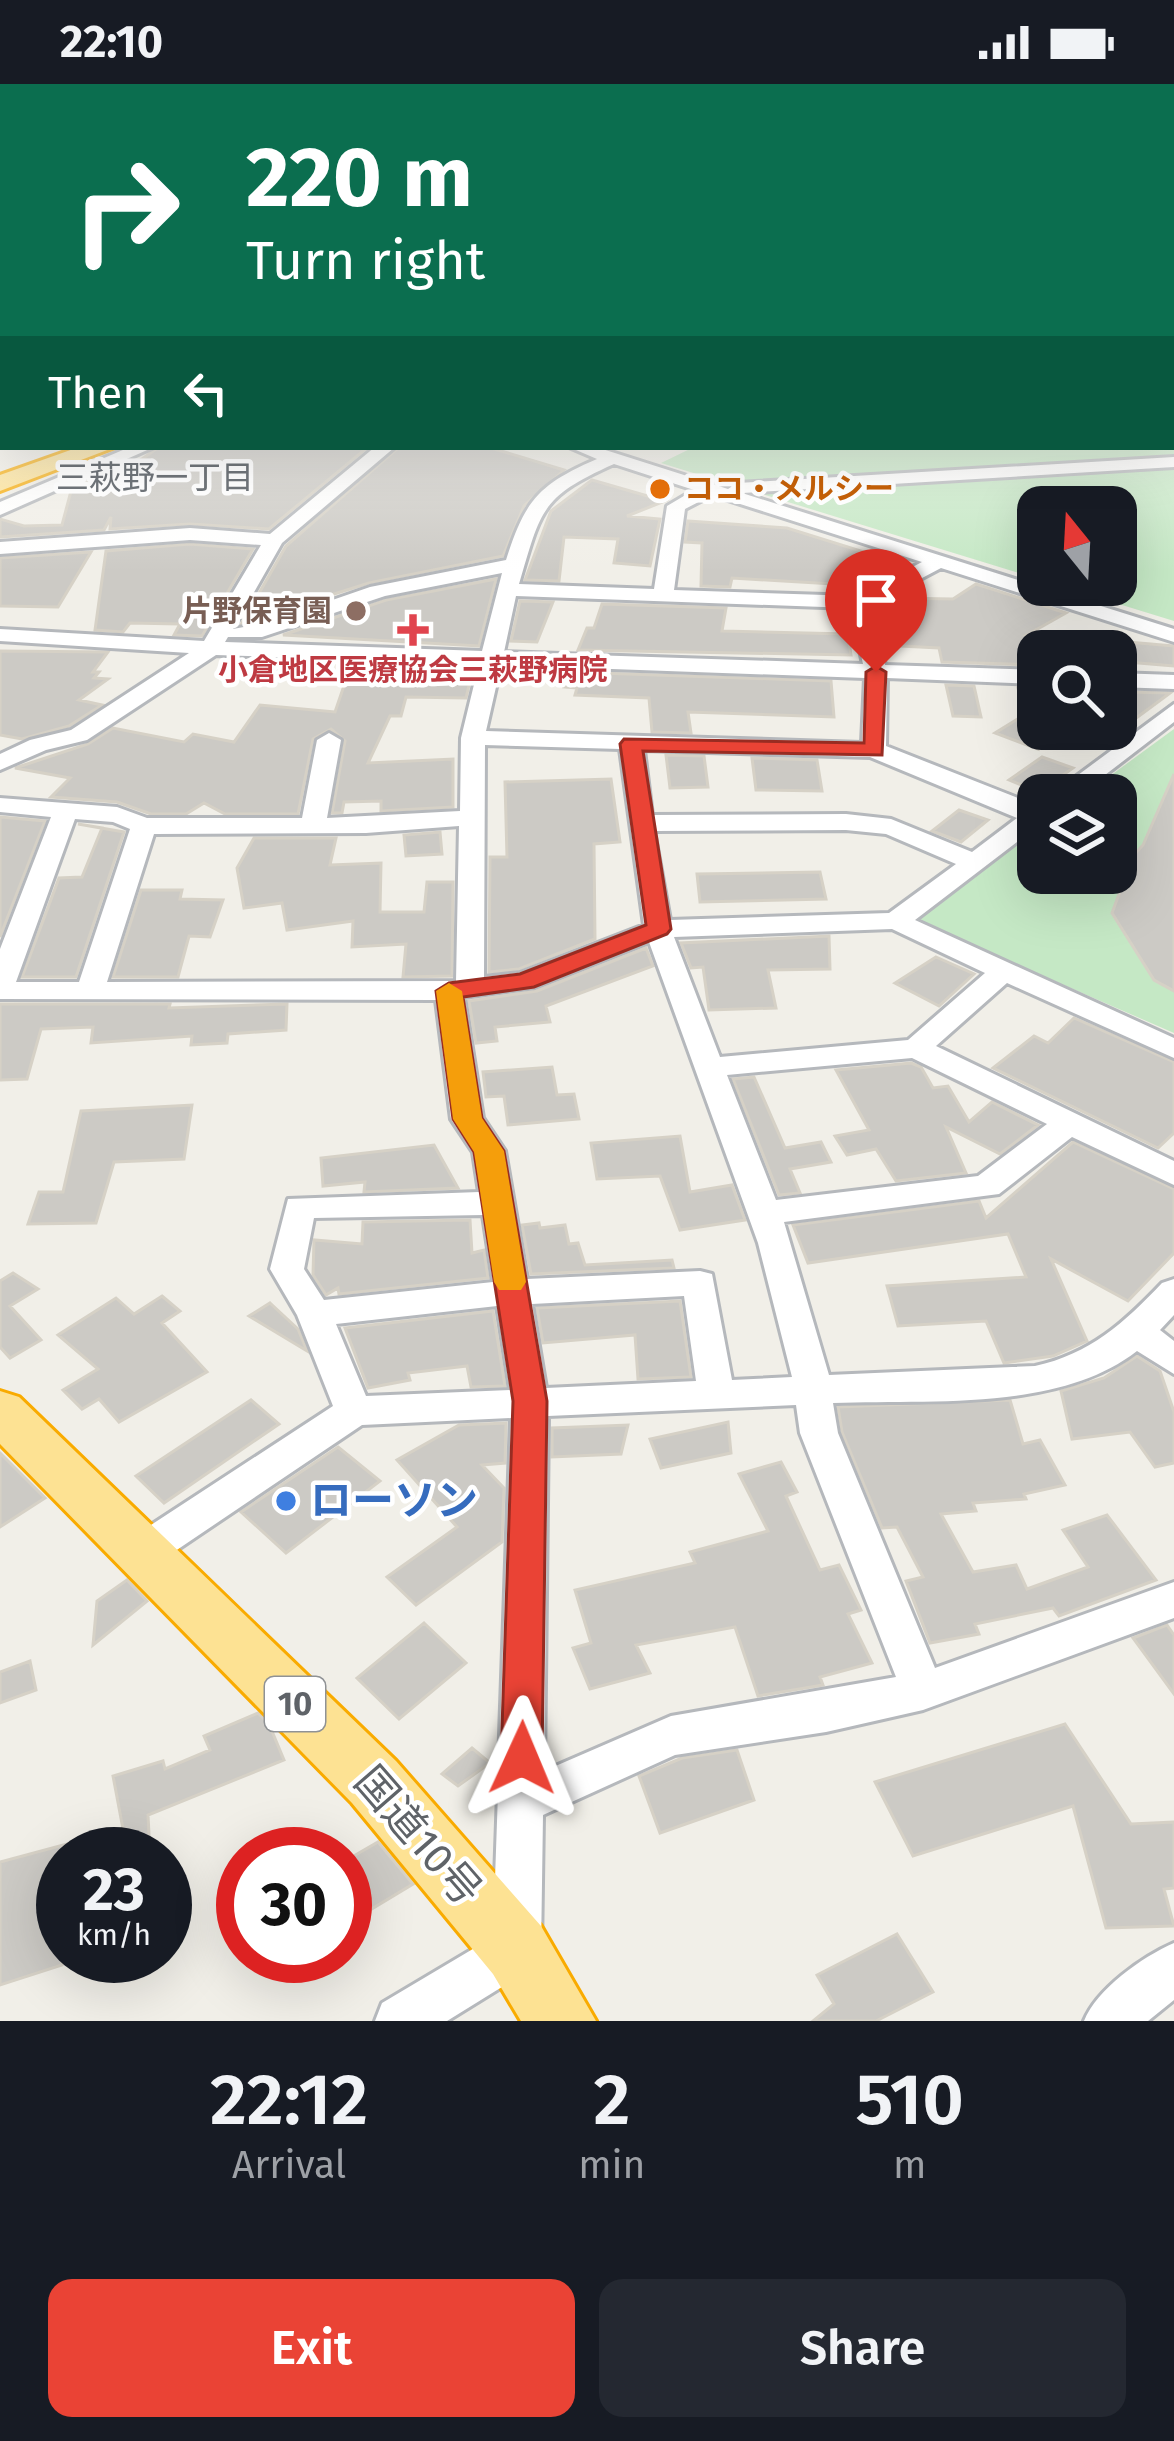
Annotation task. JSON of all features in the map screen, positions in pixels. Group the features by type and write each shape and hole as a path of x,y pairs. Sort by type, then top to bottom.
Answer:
{"highway":[{"path":"0,474 68,450"},
{"path":"0,483 94,450"},
{"name":"国道10号","path":"2,1417 374,1782 517,1950 561,2021"}],"street":[{"path":"0,509 138,450"},
{"path":"0,763 79,735 215,641 274,539 382,450"},
{"path":"588,450 1174,635"},
{"path":"400,2021 517,1950 530,1401 489,1151 467,1119 459,989 473,738 507,590 531,512 561,481 655,450"},
{"path":"736,488 1174,462"},
{"path":"663,595 666,545 676,506 712,488"},
{"path":"0,548 190,534 274,539"},
{"path":"507,590 860,602 940,561"},
{"path":"215,641 260,634 320,607 386,588 514,565"},
{"path":"860,602 876,672 874,750"},
{"path":"0,635 1017,676"},
{"path":"1137,681 1174,682"},
{"path":"1091,774 1174,711"},
{"path":"473,738 874,750 1017,807"},
{"path":"313,826 329,740"},
{"path":"631,744 658,929 794,1303 815,1392 819,1432 923,1691"},
{"path":"0,805 117,814 144,826 313,826 470,818"},
{"path":"64,812 0,988 459,989 525,981 658,929 896,921 1174,1049"},
{"path":"643,823 846,822 891,827 974,862"},
{"path":"89,991 144,826"},
{"path":"896,921 1017,830"},
{"path":"916,1048 1004,971"},
{"path":"708,1066 916,1048 1174,1174"},
{"path":"761,1213 987,1186 1069,1123"},
{"path":"354,1411 314,1314 287,1269 300,1207 497,1203"},
{"path":"314,1314 512,1292 700,1283 716,1395"},
{"path":"142,1552 354,1411 1035,1380 1082,1371 1138,1332 1174,1292"},
{"path":"1138,1332 1174,1360"},
{"path":"520,1803 671,1736 826,1712 923,1691 1174,1600"},
{"path":"1109,2021 1174,1968"}],"green space":[{"path":"688,450 1174,450 1174,621 1125,606 1137,606 1137,486 1017,486 1017,573 661,463"},
{"path":"1174,729 1174,1033 914,920 1017,844 1017,894 1137,894 1137,774 1113,774"}],"building":[{"path":"155,450 364,450 269,529 190,524 110,529 111,517 104,530 0,537 0,519 24,526 62,525 71,491 113,470 125,471"},
{"path":"396,450 498,450 564,470 524,506 503,556 369,583 242,623 286,546"},
{"path":"592,480 665,501 627,516 660,519 650,566 614,563 618,539 564,537 559,581 525,580 551,511"},
{"path":"688,521 787,528 906,565 867,586 732,578 730,587 701,586 702,543 685,542"},
{"path":"190,544 253,549 202,636 174,635 180,624 130,623 123,632 95,630 106,551"},
{"path":"91,552 58,607 0,606 0,558"},
{"path":"496,579 479,646 283,635 386,600"},
{"path":"976,584 1017,597 1017,606 1044,606 1066,613 1036,630 1017,630 1017,664 942,662 939,648 901,646 894,598 953,599"},
{"path":"520,601 553,602 537,642 511,641"},
{"path":"602,604 726,608 722,631 848,634 851,655 578,650 587,628 594,628"},
{"path":"1137,643 1174,646 1174,666 1137,663"},
{"path":"0,651 108,652 93,672 99,672 94,678 108,679 79,700 102,705 69,726 22,739 0,735"},
{"path":"341,664 473,668 466,698 406,697 401,716 390,716 368,763 453,759 453,807 381,811 381,801 344,802 342,813 332,813 345,741 331,729 313,739 298,814 225,814 204,803 186,814 151,814 117,802 51,797 70,778 15,768 88,744 113,728 184,742 193,734 234,742 260,705 335,712 349,671 338,670"},
{"path":"570,672 831,681 834,717 688,712 691,733 652,732 649,698 575,695 577,688 564,687"},
{"path":"946,685 974,686 981,717 953,716"},
{"path":"1137,692 1170,693 1137,717"},
{"path":"1017,719 1017,741 995,733"},
{"path":"666,755 704,756 708,787 670,788"},
{"path":"1042,757 1073,768 1064,774 1018,774"},
{"path":"752,758 817,760 822,791 756,790"},
{"path":"1174,774 1174,991 1154,980 1112,913 1119,894 1137,894 1137,852"},
{"path":"611,779 620,842 594,844 595,939 519,969 489,972 490,857 507,857 505,782"},
{"path":"959,810 988,820 961,842 932,831"},
{"path":"0,817 45,821 0,937"},
{"path":"102,828 124,832 76,977 22,977 59,878 82,877"},
{"path":"440,832 442,854 406,856 404,835"},
{"path":"254,838 336,838 330,865 381,863 380,912 424,912 427,882 453,882 452,976 403,977 406,944 352,947 353,921 287,930 282,903 244,908 237,868"},
{"path":"820,872 826,899 700,902 697,874"},
{"path":"141,890 182,890 180,899 223,900 210,937 189,936 178,977 113,977"},
{"path":"829,936 830,969 768,970 776,1008 709,1010 703,967 691,968 681,943"},
{"path":"646,948 653,966 546,1006 550,1022 495,1027 497,1041 476,1043 469,1001 537,991"},
{"path":"936,957 974,974 939,1006 895,983"},
{"path":"0,1004 170,1004 169,1008 287,1004 286,1030 228,1034 227,1043 191,1045 192,1036 91,1043 93,1027 41,1029 27,1079 0,1080"},
{"path":"1074,1018 1174,1062 1174,1133 1158,1148 993,1068 1034,1036 1048,1043"},
{"path":"911,1063 921,1067 933,1088 948,1086 969,1122 992,1102 1038,1125 1000,1154 946,1127 966,1173 896,1181 876,1149 847,1155 835,1136 869,1130 836,1070"},
{"path":"552,1067 557,1095 574,1094 579,1119 508,1125 504,1096 486,1097 483,1072"},
{"path":"754,1077 785,1148 821,1142 831,1162 790,1169 800,1193 779,1195 733,1079"},
{"path":"192,1105 184,1159 114,1162 96,1223 28,1224 39,1192 63,1192 81,1111"},
{"path":"680,1136 690,1192 732,1185 745,1220 680,1230 660,1176 597,1179 591,1143"},
{"path":"1073,1142 1174,1189 1174,1253 1128,1301 1051,1259 1087,1341 1053,1356 1004,1363 986,1321 898,1326 887,1286 1026,1277 1008,1234 808,1263 793,1225 979,1201 986,1218"},
{"path":"434,1145 458,1188 364,1192 365,1182 323,1186 321,1158"},
{"path":"470,1220 472,1253 484,1250 488,1278 339,1294 338,1288 326,1295 313,1275 314,1240 362,1244 363,1222"},
{"path":"539,1223 540,1228 565,1225 569,1244 578,1243 585,1265 672,1260 674,1268 531,1274 522,1225"},
{"path":"13,1273 38,1289 10,1306 41,1340 10,1358 0,1347 0,1281"},
{"path":"162,1296 180,1311 162,1323 207,1372 119,1422 99,1399 82,1409 63,1390 98,1369 58,1335 116,1298 134,1314"},
{"path":"680,1301 691,1377 638,1379 635,1335 543,1343 537,1308"},
{"path":"270,1303 298,1329 307,1351 249,1316"},
{"path":"493,1311 505,1386 471,1387 467,1366 408,1373 410,1380 368,1388 345,1328"},
{"path":"1137,1356 1160,1371 1174,1412 1174,1463 1155,1467 1130,1432 1072,1439 1061,1391 1104,1378"},
{"path":"251,1400 279,1424 164,1503 136,1476"},
{"path":"1010,1400 1023,1444 1040,1440 1065,1485 1024,1494 1026,1499 973,1503 976,1511 941,1514 973,1572 1016,1565 1027,1589 1088,1567 1063,1530 1107,1515 1156,1580 1059,1616 1053,1608 975,1624 979,1634 930,1643 906,1581 923,1577 897,1527 882,1528 842,1432 838,1407"},
{"path":"728,1422 731,1453 661,1468 650,1439"},
{"path":"506,1423 505,1463 482,1465 504,1488 502,1542 416,1605 387,1577 457,1527 397,1460 459,1425"},
{"path":"628,1425 621,1454 552,1457 552,1428"},
{"path":"338,1447 380,1481 286,1553 241,1512"},
{"path":"0,1453 45,1498 0,1527"},
{"path":"781,1462 797,1492 786,1496 820,1570 839,1565 861,1610 848,1614 872,1663 820,1677 823,1685 758,1696 735,1627 636,1645 650,1673 590,1689 573,1648 591,1643 575,1590 695,1563 690,1552 768,1531 739,1474"},
{"path":"127,1580 147,1601 93,1645 97,1601"},
{"path":"424,1623 466,1663 399,1719 357,1678"},
{"path":"1167,1625 1174,1635 1174,1694 1133,1638"},
{"path":"30,1661 36,1690 0,1703 0,1672"},
{"path":"258,1713 269,1724 284,1760 148,1815 149,1827 123,1827 113,1776 163,1761 165,1769 210,1750 204,1736"},
{"path":"1065,1724 1131,1824 1174,1822 1174,1888 1164,1889 1174,1926 1106,1928 1073,1806 913,1856 875,1782"},
{"path":"472,1748 490,1763 458,1786 442,1774"},
{"path":"737,1750 754,1800 660,1833 639,1776 682,1758"},
{"path":"378,1842 413,1884 372,1909 372,1845"},
{"path":"36,1852 36,1973 0,1985 0,1862"},
{"path":"897,1934 933,1992 876,2021 813,2021 834,2004 817,1975"}],"slow traffic":[{"path":"449,991 467,1119 489,1151 510,1282"}],"place":[{"name":"ココ・メルシー","path":"660,489"},
{"name":"片野保育園","path":"356,611"},
{"name":"小倉地区医療協会三萩野病院","path":"413,630"},
{"name":"ローソン","path":"286,1501"}],"district":[{"name":"三萩野一丁目","path":"155,478"}],"route":[{"path":"522,1758 530,1401 489,1151 467,1119 449,991 525,981 658,929 631,744 874,750 876,672"}]}
